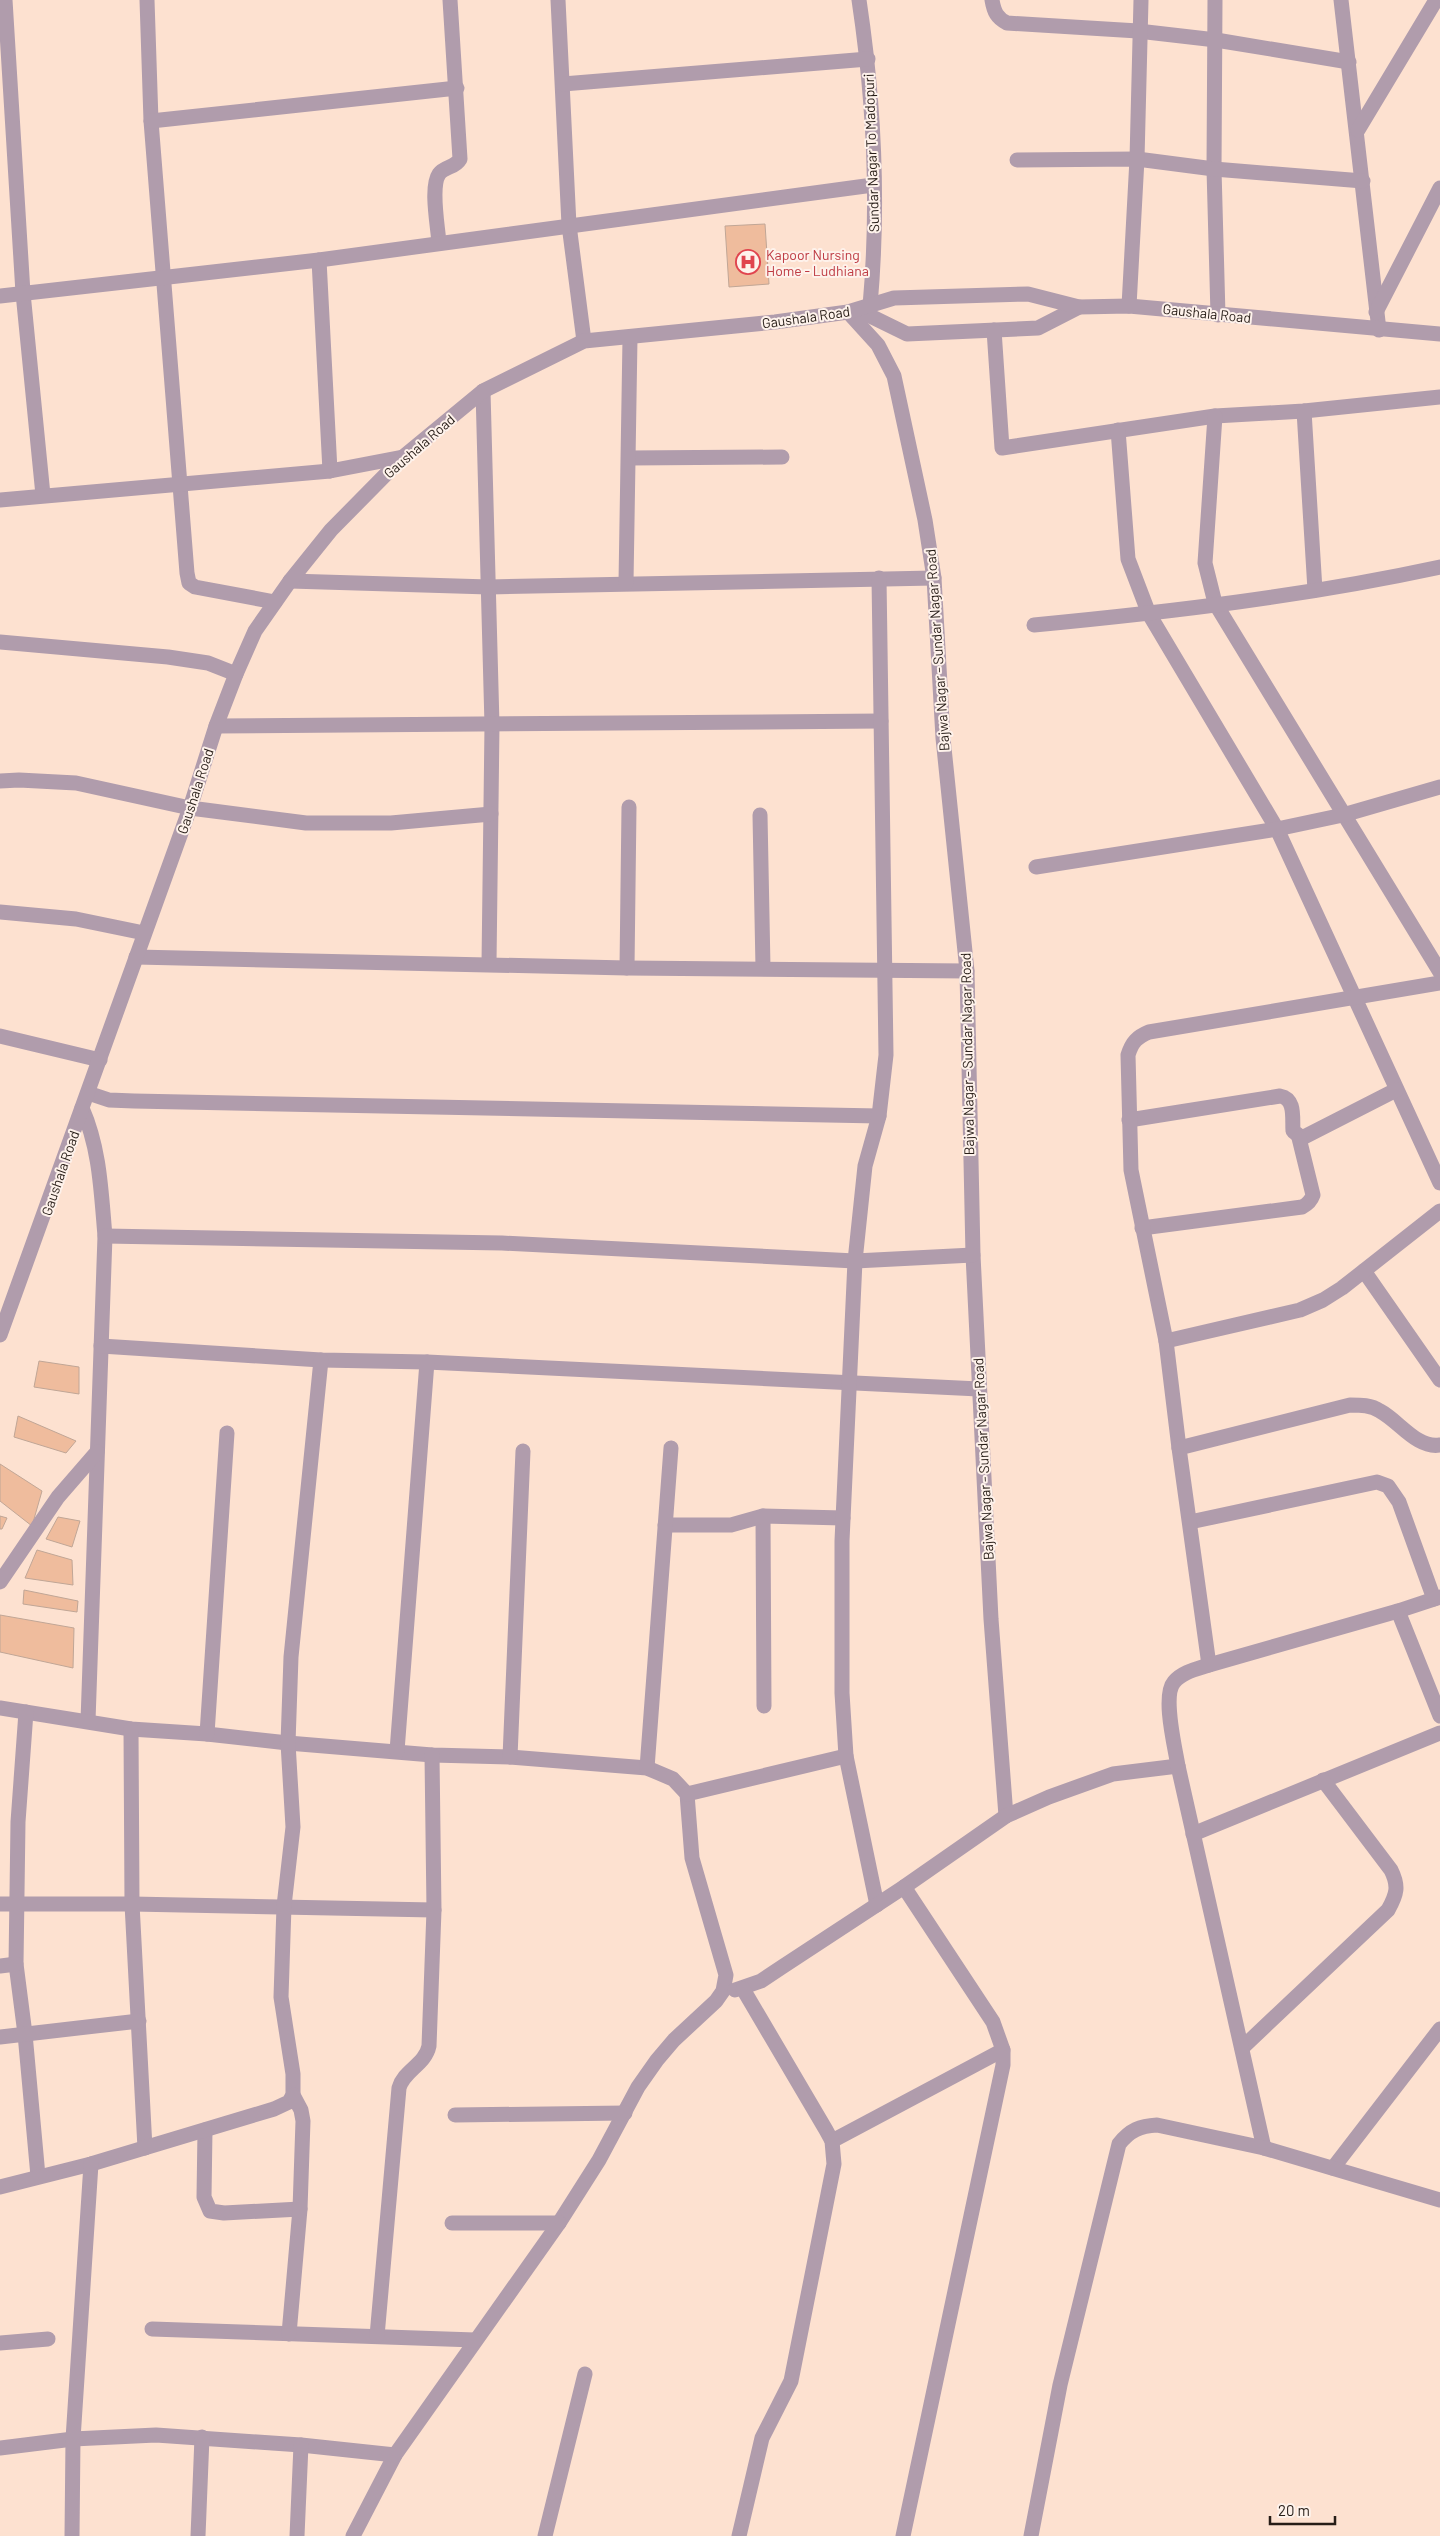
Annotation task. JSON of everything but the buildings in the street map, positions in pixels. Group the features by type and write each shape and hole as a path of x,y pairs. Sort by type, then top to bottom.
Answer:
{"street":[{"path":"6,0 22,293 44,495"},
{"path":"147,0 151,121 178,484 187,573 191,586 275,602"},
{"path":"439,244 435,182 443,171 454,167 460,159 450,0"},
{"path":"558,0 569,225 584,341"},
{"name":"Sundar Nagar To Madopuri","path":"859,309 874,261 868,58 860,0"},
{"path":"992,0 995,14 1000,20 1008,23 1138,31 1216,40 1349,62"},
{"path":"1129,306 1136,159 1138,31 1141,0"},
{"path":"1215,0 1214,169 1218,315"},
{"path":"1341,0 1358,130 1379,330"},
{"path":"1358,130 1436,0"},
{"path":"563,84 868,58"},
{"path":"151,121 457,88"},
{"path":"1017,160 1136,159 1214,169 1363,181"},
{"path":"0,296 319,260 873,185"},
{"path":"1376,312 1440,188"},
{"path":"319,260 330,471"},
{"name":"Gaushala Road","path":"0,1336 190,808 216,726 255,631 290,581 331,530 403,457 483,392 584,341 630,338 859,309 894,298 1028,294 1079,307 1129,306 1440,334"},
{"path":"859,309 907,334 1038,328 1079,307"},
{"name":"Bajwa Nagar - Sundar Nagar Road","path":"859,309 894,376 925,520 934,578 943,738 967,971 973,1255 979,1389 991,1619 1006,1816"},
{"path":"994,330 1002,448 1215,416 1304,411 1440,398"},
{"path":"626,583 630,338"},
{"path":"483,392 492,725 489,964"},
{"path":"1304,411 1315,590"},
{"path":"1215,416 1205,563 1215,603 1440,972"},
{"path":"1118,430 1128,559 1149,614 1276,829 1440,1183"},
{"path":"0,500 330,471 403,457"},
{"path":"628,458 782,457"},
{"path":"1034,625 1149,614 1315,590 1440,567"},
{"path":"877,1905 846,1756 842,1693 843,1518 856,1260 864,1166 879,1116 886,1055 879,578"},
{"path":"290,581 489,587 934,578"},
{"path":"0,642 208,663 236,674"},
{"path":"216,726 881,721"},
{"path":"0,781 76,783 190,808 306,824 391,823 491,814"},
{"path":"1036,867 1276,829 1343,814 1440,787"},
{"path":"627,968 628,807"},
{"path":"760,815 763,968"},
{"path":"0,912 76,919 144,933"},
{"path":"136,957 627,968 967,971"},
{"path":"1208,1665 1166,1341 1130,1170 1128,1055 1131,1045 1139,1036 1149,1032 1440,983"},
{"path":"0,1036 100,1060"},
{"path":"1299,1138 1396,1090"},
{"path":"88,1093 109,1100 134,1101 879,1116"},
{"path":"1129,1120 1280,1096 1285,1097 1292,1106 1293,1131 1299,1138 1313,1195 1312,1200 1302,1207 1142,1228"},
{"path":"82,1108 93,1133 99,1167 105,1236 88,1721"},
{"path":"1166,1341 1300,1310 1324,1300 1440,1211"},
{"path":"105,1236 502,1243 856,1260 973,1255"},
{"path":"1364,1271 1440,1380"},
{"path":"101,1346 321,1360 427,1362 979,1389"},
{"path":"289,2334 300,2210 303,2121 301,2110 293,2095 293,2074 281,1997 284,1906 293,1827 288,1743 291,1657 321,1360"},
{"path":"397,1751 427,1362"},
{"path":"1180,1448 1350,1405 1372,1407 1382,1411 1424,1444 1440,1446"},
{"path":"207,1734 227,1433"},
{"path":"647,1768 671,1448"},
{"path":"510,1757 523,1451"},
{"path":"0,1582 58,1497 97,1452"},
{"path":"1190,1522 1377,1482 1388,1486 1399,1502 1437,1598 1398,1611 1208,1665 1183,1675 1174,1681 1169,1689 1168,1702 1178,1766 1264,2148"},
{"path":"665,1526 731,1525 763,1516 843,1518"},
{"path":"763,1516 764,1706"},
{"path":"1398,1611 1440,1716"},
{"path":"0,1708 131,1729 207,1734 432,1755 510,1757 647,1768 673,1779 687,1794 692,1858 726,1975 723,1991 657,2060 599,2160 559,2223 396,2454 352,2536"},
{"path":"26,1712 18,1822 16,1964 26,2034 38,2176"},
{"path":"131,1729 132,1904 146,2148"},
{"path":"1193,1834 1440,1733"},
{"path":"377,2336 399,2088 402,2080 425,2058 429,2046 434,1910 432,1755"},
{"path":"687,1794 846,1756"},
{"path":"723,1991 743,1989 761,1981 904,1887 1006,1816 1049,1797 1113,1774 1178,1766"},
{"path":"1242,2048 1388,1910 1396,1896 1398,1883 1391,1870 1323,1780"},
{"path":"903,2536 1003,2065 1003,2050 993,2022 904,1887"},
{"path":"0,1904 284,1906 434,1910"},
{"path":"0,1966 16,1964"},
{"path":"738,2536 762,2438 791,2381 834,2164 832,2141 743,1989"},
{"path":"0,2037 138,2021"},
{"path":"1333,2168 1440,2029"},
{"path":"832,2141 1003,2050"},
{"path":"0,2187 91,2164 274,2109 289,2102 293,2095"},
{"path":"455,2115 625,2113"},
{"path":"1031,2536 1060,2385 1119,2144 1127,2134 1142,2126 1158,2125 1264,2148 1440,2200"},
{"path":"205,2130 204,2197 210,2211 224,2213 300,2210"},
{"path":"72,2536 73,2439 91,2164"},
{"path":"452,2223 559,2223"},
{"path":"152,2330 475,2340"},
{"path":"0,2343 48,2339"},
{"path":"545,2536 585,2374"},
{"path":"0,2448 73,2439 138,2435 202,2437 396,2454"},
{"path":"198,2536 202,2437"},
{"path":"297,2536 301,2445"}],"place":[{"name":"Kapoor Nursing Home - Ludhiana","path":"748,262"}]}
